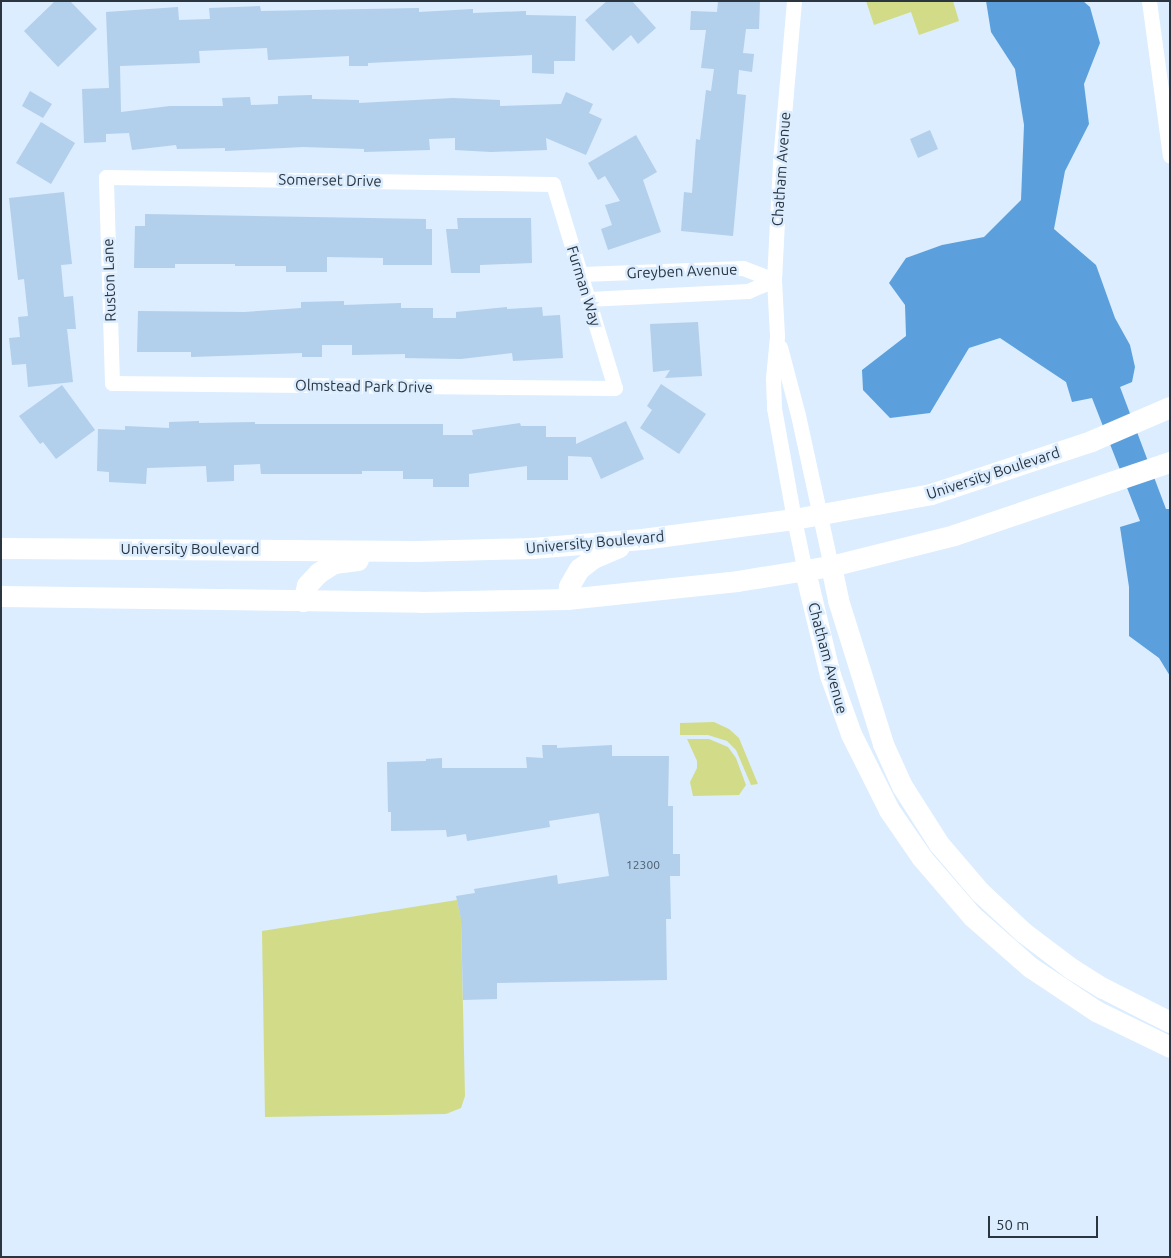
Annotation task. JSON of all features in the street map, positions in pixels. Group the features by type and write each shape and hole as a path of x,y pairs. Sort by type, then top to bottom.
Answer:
{"main road":[{"name":"University Boulevard","path":"1,548 417,551 532,548 642,538 794,519 931,494 1091,441 1161,411"},
{"path":"1,596 420,602 567,599 737,581 831,566 954,535 1170,462"},
{"path":"567,599 572,578 584,564 602,553 642,538"},
{"path":"303,601 306,589 311,581 318,573 334,564 417,551"},
{"name":"Chatham Avenue","path":"831,566 838,600 869,702 892,765 921,817 962,873 1004,916 1072,969 1133,1004 1170,1022"},
{"name":"Chatham Avenue","path":"805,570 825,656 850,734 890,810 946,888 972,916 1005,946 1062,990 1096,1011 1170,1047"},
{"path":"946,888 962,873"}],"street":[{"name":"Chatham Avenue","path":"794,1 780,162 774,280 777,336 773,378 774,408 805,570"},
{"path":"1149,1 1170,156"},
{"name":"Somerset Drive","path":"106,177 554,184"},
{"name":"Ruston Lane","path":"106,177 112,383"},
{"name":"Furman Way","path":"554,184 615,388"},
{"name":"Greyben Avenue","path":"581,274 743,268 774,280"},
{"name":"Greyben Avenue","path":"588,298 748,291 774,280"},
{"name":"Chatham Avenue","path":"777,336 798,415 831,566"},
{"name":"Olmstead Park Drive","path":"112,383 615,388"}],"green space":[{"path":"866,1 953,1 959,21 919,35 911,12 874,25"},
{"path":"714,722 729,729 739,738 758,784 751,785 736,750 727,741 708,735 680,735 680,723"},
{"path":"687,739 709,739 728,747 736,758 746,785 739,795 693,796 690,782 697,768 697,761"},
{"path":"457,900 461,918 465,1096 461,1108 446,1114 265,1117 262,931"}],"water":[{"path":"986,1 1083,1 1090,7 1100,43 1084,84 1089,124 1065,171 1054,229 1096,265 1115,318 1130,345 1135,367 1132,382 1120,387 1166,509 1170,509 1170,676 1159,658 1129,636 1129,587 1120,527 1140,521 1092,398 1072,402 1066,382 1000,338 969,348 930,413 890,418 863,390 862,370 906,336 905,305 889,283 906,258 942,245 984,237 1021,200 1024,125 1015,69 991,32"}],"building":[{"path":"55,1 70,1 97,29 58,67 24,31"},
{"path":"607,1 632,1 656,28 638,44 631,35 613,51 585,20"},
{"path":"718,1 760,1 759,29 746,29 743,53 754,54 752,72 739,70 737,94 746,95 733,236 681,231 684,192 692,193 696,139 700,140 706,90 711,91 714,69 701,68 706,30 690,30 691,11 717,12"},
{"path":"260,6 261,11 419,8 419,12 473,9 473,13 526,11 526,15 576,16 575,61 554,61 554,74 532,73 532,55 368,63 368,66 349,66 349,56 268,60 267,48 199,51 200,63 120,66 121,112 170,106 223,106 222,98 250,97 251,105 278,104 278,96 312,95 312,99 359,100 359,103 453,98 500,100 500,106 561,104 566,92 593,104 589,113 602,119 586,155 546,138 547,150 491,152 455,150 455,138 429,139 430,150 364,152 364,149 303,147 225,151 225,148 177,149 176,145 132,150 129,133 106,134 106,142 84,143 82,89 109,88 106,12 178,7 179,20 210,19 209,8"},
{"path":"30,91 52,104 43,118 22,106"},
{"path":"41,122 75,143 51,184 16,163"},
{"path":"930,130 938,149 918,158 910,139"},
{"path":"636,135 657,172 643,180 661,232 608,250 601,229 612,225 605,205 620,201 605,176 598,180 588,163"},
{"path":"64,192 72,264 61,265 64,297 73,296 76,329 67,329 73,382 28,387 26,364 12,365 9,338 20,337 18,317 28,316 24,279 18,280 9,198"},
{"path":"145,214 426,219 426,229 432,229 432,265 383,265 383,258 327,257 327,272 286,272 286,266 235,266 235,264 175,264 175,268 134,268 135,226 145,226"},
{"path":"457,218 531,218 532,263 480,265 480,273 451,273 446,229 458,229"},
{"path":"344,301 344,305 401,303 401,308 433,308 433,318 456,318 456,312 507,307 507,309 542,307 543,316 560,315 563,358 513,361 512,353 461,359 405,358 405,354 352,355 352,345 322,345 322,357 302,357 302,353 191,357 191,352 137,352 138,311 244,312 301,308 301,302"},
{"path":"698,322 702,376 665,378 670,370 653,372 650,324"},
{"path":"661,384 706,414 679,454 640,428 652,410 647,406"},
{"path":"62,385 95,430 56,459 43,442 40,444 19,416"},
{"path":"199,421 199,423 255,422 255,424 443,424 443,435 473,435 472,430 520,423 521,426 546,426 546,437 576,437 576,444 626,421 644,459 601,479 591,457 568,456 568,480 527,480 527,466 469,474 469,487 433,487 433,479 403,479 403,471 362,471 362,474 261,474 260,464 234,465 234,481 207,482 206,466 147,468 146,484 109,482 109,472 97,471 98,429 125,430 125,426 169,428 169,422"},
{"path":"542,745 557,745 557,748 612,745 612,756 669,756 668,806 673,806 673,854 680,854 680,876 670,876 671,919 666,919 667,980 497,983 497,999 463,1000 461,919 456,896 475,893 474,889 557,875 558,884 609,876 599,813 549,821 550,827 467,841 466,834 447,837 446,830 391,831 391,812 388,812 387,762 426,761 426,759 442,758 442,768 527,768 526,757 543,758"}]}
